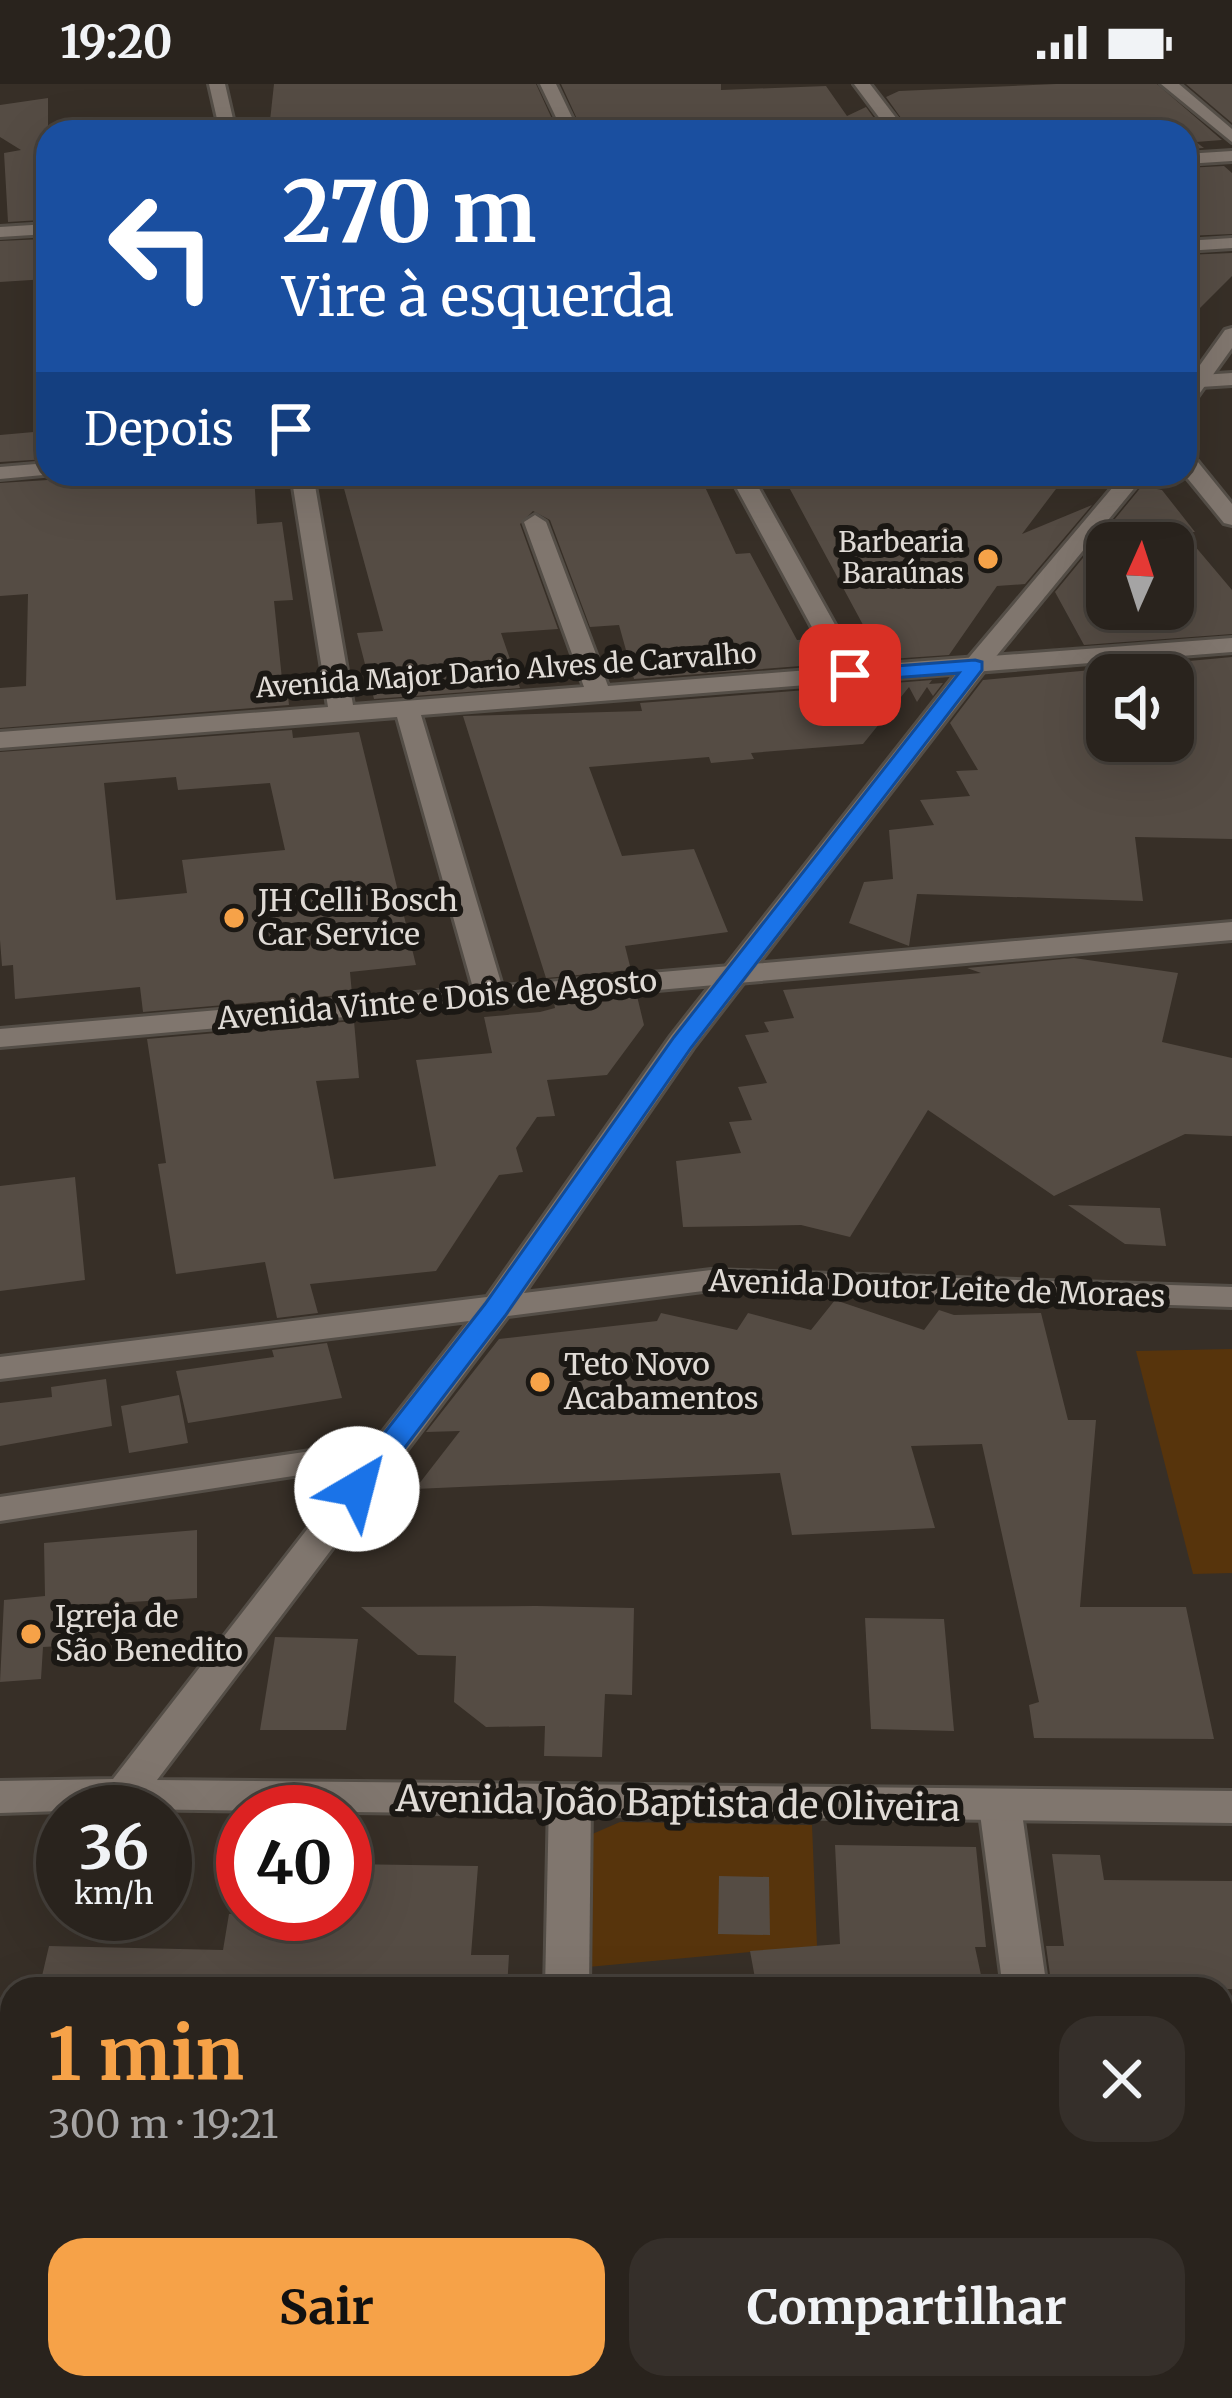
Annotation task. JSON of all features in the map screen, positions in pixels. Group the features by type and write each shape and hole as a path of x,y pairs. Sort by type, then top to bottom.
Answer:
{"street":[{"path":"217,84 225,120"},
{"path":"548,84 565,120"},
{"path":"863,85 885,84"},
{"path":"1168,84 1232,137"},
{"path":"863,85 890,120"},
{"path":"1197,158 1232,156"},
{"path":"0,232 36,230"},
{"path":"1197,245 1232,243"},
{"path":"1197,377 1232,334"},
{"path":"1197,386 1232,379"},
{"path":"0,472 36,470"},
{"path":"1197,476 1232,518"},
{"path":"304,486 343,714"},
{"path":"747,486 850,675"},
{"path":"131,1785 495,1310 735,975 975,666 1125,486"},
{"path":"536,522 599,694"},
{"name":"Avenida Major Dario Alves de Carvalho","path":"0,740 1232,644"},
{"path":"407,709 490,995"},
{"name":"Avenida Vinte e Dois de Agosto","path":"0,1038 1232,931"},
{"name":"Avenida Doutor Leite de Moraes","path":"0,1368 711,1280 1232,1297"},
{"path":"0,1509 385,1452"},
{"name":"Avenida João Baptista de Oliveira","path":"192,1795 1232,1808"},
{"name":"Avenida João Baptista de Oliveira","path":"0,1797 36,1796"},
{"path":"567,1977 570,1801"},
{"path":"1000,1806 1023,1977"}],"shaded area":[{"path":"1232,1349 1232,1573 1193,1574 1136,1351"},
{"path":"620,1822 812,1825 817,1946 577,1968 590,1835"}],"building":[{"path":"274,84 536,84 552,120 270,120"},
{"path":"561,84 721,84 721,90 826,86 847,116 866,107 875,120 578,120"},
{"path":"1157,84 1222,140 1197,142 1197,120 902,120 886,97 899,91"},
{"path":"1186,84 1232,84 1232,123"},
{"path":"48,98 48,120 36,120 36,220 8,222 4,153 21,150 0,137 0,105"},
{"path":"1224,166 1232,173 1232,234 1197,235 1197,167"},
{"path":"36,239 36,280 0,282 0,241"},
{"path":"1232,253 1232,276 1197,311 1197,254"},
{"path":"36,432 36,460 0,462 0,435"},
{"path":"0,483 255,486 257,524 282,522 293,600 274,601 283,689 287,689 289,705 0,728 0,688 26,686 28,594 0,596"},
{"path":"343,486 705,486 736,554 750,553 797,640 813,639 827,664 634,679 619,625 590,627 550,520 533,511 520,524 558,629 501,633 520,688 374,699 357,633 383,631"},
{"path":"788,486 1058,486 1022,534 1092,505 1025,584 997,586 949,655 861,661 847,637 869,636"},
{"path":"1142,486 1162,490 1187,522 1112,522"},
{"path":"1194,545 1232,590 1232,634 1084,645 1055,592 1086,554 1086,630 1194,630"},
{"path":"1232,657 1232,839 1135,837 1143,901 917,894 909,946 849,923 864,882 893,879 889,830 934,825 920,800 970,796 956,771 978,770 950,723 983,680 1086,670 1086,762 1194,762 1194,661"},
{"path":"932,680 929,684 943,683 933,696 927,687 917,702 909,687 863,744 751,753 754,759 711,763 709,757 589,767 622,856 694,849 728,932 625,946 631,970 546,978 463,716 642,711 640,703"},
{"path":"292,730 293,738 359,732 416,965 350,972 352,994 143,1012 140,987 15,999 13,965 2,966 0,940 0,752","holes":["176,777 178,790 270,783 285,850 182,860 187,893 116,900 104,783"]},
{"path":"1074,958 1178,973 1162,1042 1232,1058 1232,1136 1185,1134 1054,1196 928,1110 850,1237 801,1225 683,1227 676,1161 741,1153 729,1122 752,1120 738,1087 767,1083 745,1035 769,1032 764,1022 794,1018 783,990 981,973 967,968"},
{"path":"637,996 644,1025 607,1075 547,1080 555,1116 537,1117 516,1148 523,1172 499,1175 436,1271 310,1284 318,1313 277,1318 265,1262 176,1274 158,1164 166,1163 147,1039 354,1021 359,1078 316,1081 334,1179 436,1166 416,1060 492,1053 484,1017 540,1012 555,1008 554,1003"},
{"path":"75,1177 85,1280 0,1291 0,1186"},
{"path":"1068,1205 1160,1208 1166,1246 1125,1244"},
{"path":"835,1300 924,1330 939,1310 954,1315 1041,1313 1068,1420 1096,1420 1080,1607 1186,1607 1214,1739 1034,1738 1029,1705 1039,1702 982,1444 911,1446 935,1528 792,1535 780,1473 415,1489 460,1431 426,1432 499,1339 657,1321 661,1313 737,1330 748,1313 811,1330"},
{"path":"327,1343 342,1398 188,1423 176,1371 274,1357 272,1350"},
{"path":"106,1379 112,1426 0,1446 0,1403 52,1397 51,1387"},
{"path":"179,1395 188,1443 129,1453 121,1406"},
{"path":"197,1530 197,1598 64,1606 61,1646 43,1647 41,1679 0,1682 4,1600 45,1596 44,1543"},
{"path":"361,1607 634,1608 632,1695 605,1694 602,1757 544,1756 545,1726 486,1727 454,1702 456,1656 418,1655"},
{"path":"865,1618 944,1619 954,1731 871,1729"},
{"path":"275,1637 358,1639 346,1730 260,1730"},
{"path":"835,1845 976,1847 986,1947 975,1947 981,1977 755,1977 750,1951 840,1944"},
{"path":"1052,1854 1100,1855 1104,1880 1232,1881 1232,1977 1050,1977 1046,1946 1064,1946"},
{"path":"372,1864 478,1866 471,1955 509,1955 508,1977 42,1977 49,1946 223,1950 224,1941 372,1941"},
{"path":"719,1876 769,1877 770,1935 718,1934"}],"place":[{"name":"Barbearia Baraúnas","path":"988,559"},
{"name":"JH Celli Bosch Car Service","path":"234,918"},
{"name":"Teto Novo Acabamentos","path":"540,1382"},
{"name":"Igreja de São Benedito","path":"31,1634"}],"route":[{"path":"357,1489 495,1310 682,1042 975,666 850,675"}]}
